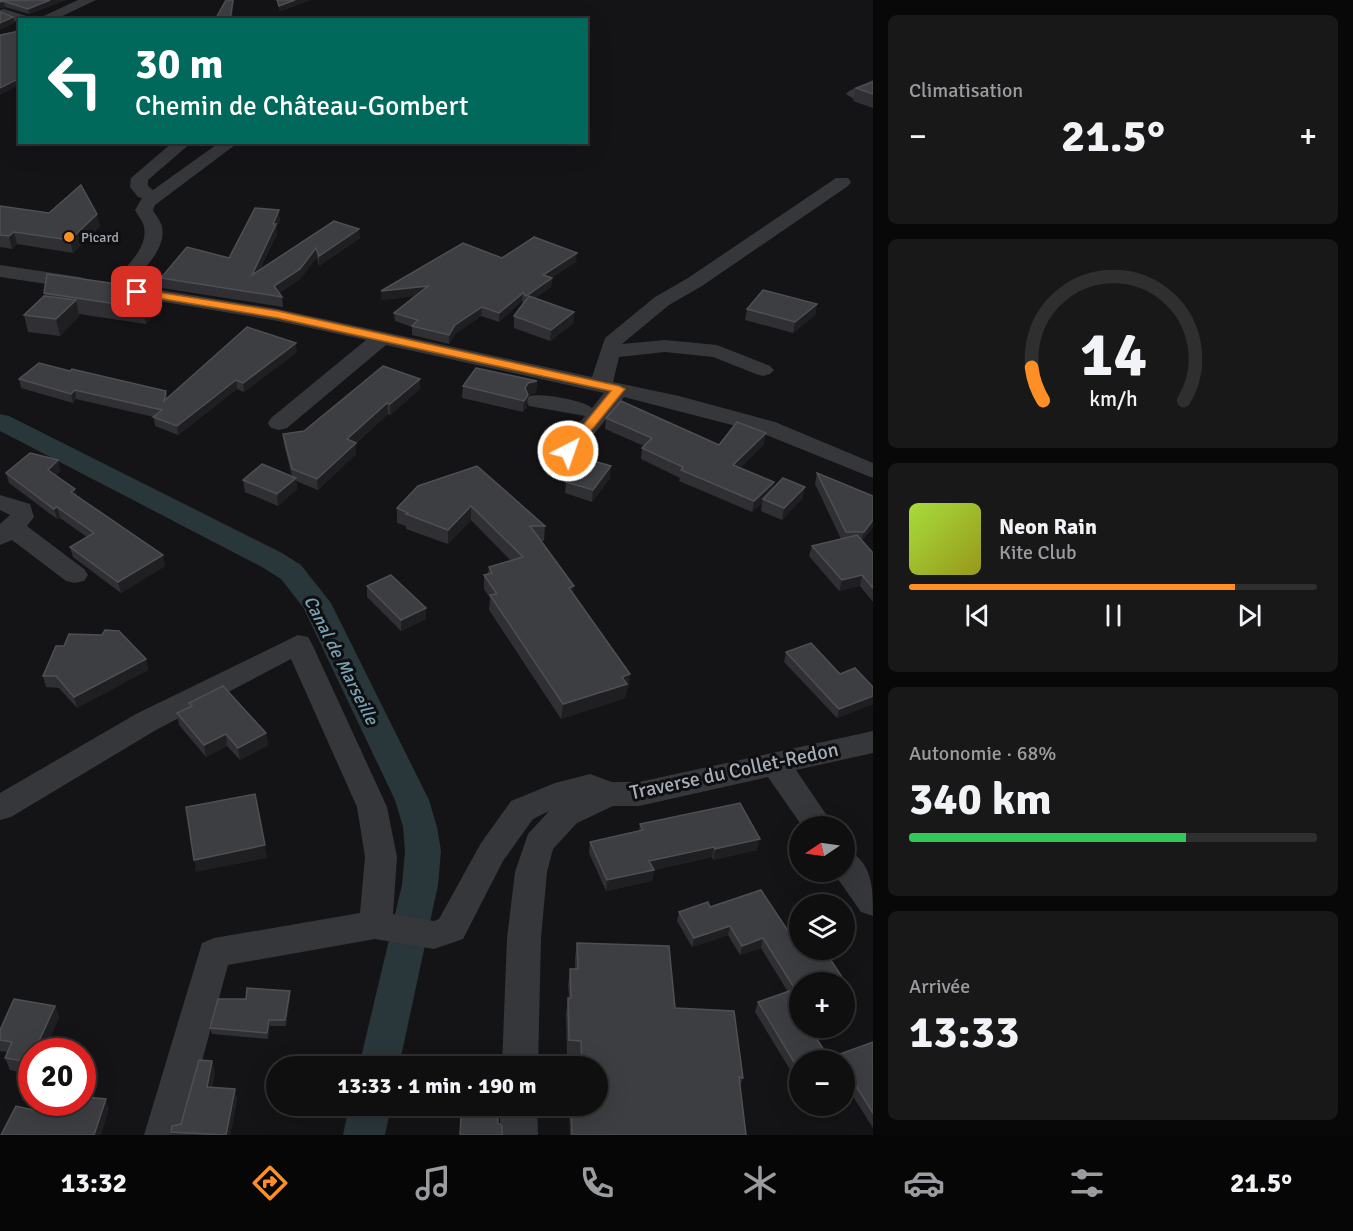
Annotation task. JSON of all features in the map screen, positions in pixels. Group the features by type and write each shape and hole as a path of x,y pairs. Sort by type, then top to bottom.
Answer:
{"street":[{"path":"46,18 89,0"},
{"path":"4,13 19,18"},
{"path":"854,94 873,85"},
{"path":"153,196 144,193 139,187 140,178 181,144"},
{"path":"117,289 148,250 152,241 153,227 144,210 153,196 228,144"},
{"path":"568,451 584,434 610,388 612,342 662,301 695,282 842,182"},
{"path":"0,271 259,311 383,336 610,388 767,428 873,471"},
{"path":"279,423 383,336"},
{"path":"610,350 631,351 665,346 717,351 763,370"},
{"path":"537,401 574,409 567,421 584,434"},
{"path":"0,502 21,509 22,517 6,533 75,575"},
{"path":"0,808 146,722 298,644 372,807 381,856 375,926"},
{"name":"Traverse du Collet-Redon","path":"163,1135 214,953 375,926 434,935 451,929 492,852 522,810 566,791 590,786 610,794 639,794 873,742"},
{"path":"774,763 812,816"},
{"path":"520,1056 524,938 531,872 539,843 566,814 610,794"},
{"path":"855,877 873,902"},
{"path":"519,1116 519,1135"}],"building":[{"path":"0,0 50,0 28,9 0,2"},
{"path":"226,0 233,0 230,18 216,18"},
{"path":"277,0 295,0 279,6"},
{"path":"0,12 13,17 0,23"},
{"path":"18,31 18,79 0,88 0,35"},
{"path":"873,82 873,94 856,88"},
{"path":"81,185 97,214 70,240 14,232 9,236 0,235 0,206 49,213"},
{"path":"255,208 279,210 273,224 276,224 252,275 334,221 359,229 319,256 316,248 300,269 274,286 282,297 161,278 187,247 229,258"},
{"path":"534,237 577,253 543,275 552,278 526,296 523,293 499,313 482,307 455,325 449,335 412,326 418,320 394,313 428,286 381,291 463,243 502,258"},
{"path":"47,274 160,290 143,308 44,293"},
{"path":"763,290 817,304 795,322 747,309"},
{"path":"44,296 76,300 56,319 24,315"},
{"path":"529,296 574,312 551,330 514,316"},
{"path":"247,327 296,343 243,383 236,380 177,426 153,417 162,410 75,390 71,394 19,379 39,363 166,391 164,401"},
{"path":"383,366 420,379 390,404 387,403 347,439 356,443 317,479 292,469 283,434 304,431"},
{"path":"476,368 537,381 528,383 525,388 528,395 524,401 463,386"},
{"path":"621,401 719,445 737,422 766,433 733,465 774,482 754,501 681,470 683,467 642,448 652,438 606,418"},
{"path":"30,453 58,460 48,470 75,489 71,492 163,555 118,582 70,547 94,533 57,507 54,509 6,473"},
{"path":"583,458 611,466 593,490 566,482"},
{"path":"262,464 296,478 277,494 243,480"},
{"path":"477,466 545,526 530,526 574,586 569,588 630,674 622,677 627,684 563,704 490,595 497,594 484,575 492,573 489,567 523,557 471,506 448,530 406,514 408,513 397,508 418,486"},
{"path":"817,473 873,496 873,520 864,532 846,532"},
{"path":"783,478 805,487 784,508 763,499"},
{"path":"857,535 873,553 873,588 862,575 842,580 812,546"},
{"path":"391,575 426,608 401,620 367,586"},
{"path":"105,630 119,631 146,659 74,697 56,676 43,676 56,646 64,646 69,634 102,635"},
{"path":"811,643 840,674 855,668 873,687 873,696 839,709 786,652"},
{"path":"223,686 266,733 238,748 226,734 204,745 177,713 192,706 189,703"},
{"path":"255,794 265,845 194,860 186,807"},
{"path":"740,803 760,839 649,861 654,870 607,880 590,842 643,830 640,824"},
{"path":"761,890 789,932 789,960 831,960 839,972 789,972 789,979 763,938 742,946 730,926 694,938 679,912 708,902 710,907"},
{"path":"577,943 669,946 675,1008 734,1011 743,1078 739,1077 746,1135 572,1135 571,1116 608,1116 608,1056 582,1056 581,1041 569,1040 570,969 578,969"},
{"path":"247,988 290,991 285,1020 269,1020 267,1033 210,1028 218,999 246,999"},
{"path":"789,991 789,1038 816,1038 824,1050 789,1050 789,1054 758,1002"},
{"path":"14,999 55,1006 40,1038 18,1038 18,1060 5,1058 12,1042 0,1040 0,1030"},
{"path":"873,1042 873,1113 855,1084 855,1050 851,1050"},
{"path":"199,1060 212,1061 207,1087 235,1089 226,1135 171,1132 172,1126 181,1124"},
{"path":"96,1098 106,1099 94,1135 1,1135 16,1106 18,1106 18,1116 96,1116"},
{"path":"461,1116 498,1117 498,1123 502,1126 502,1135 460,1135"}],"waterway":[{"name":"Canal de Marseille","path":"0,421 272,560 291,572 316,603 412,800 420,827 423,851 420,885 381,1056"},
{"name":"Canal de Marseille","path":"364,1135 368,1116"}],"place":[{"name":"Picard","path":"69,237"}],"route":[{"path":"137,292 259,311 383,336 619,389 568,451"}]}
